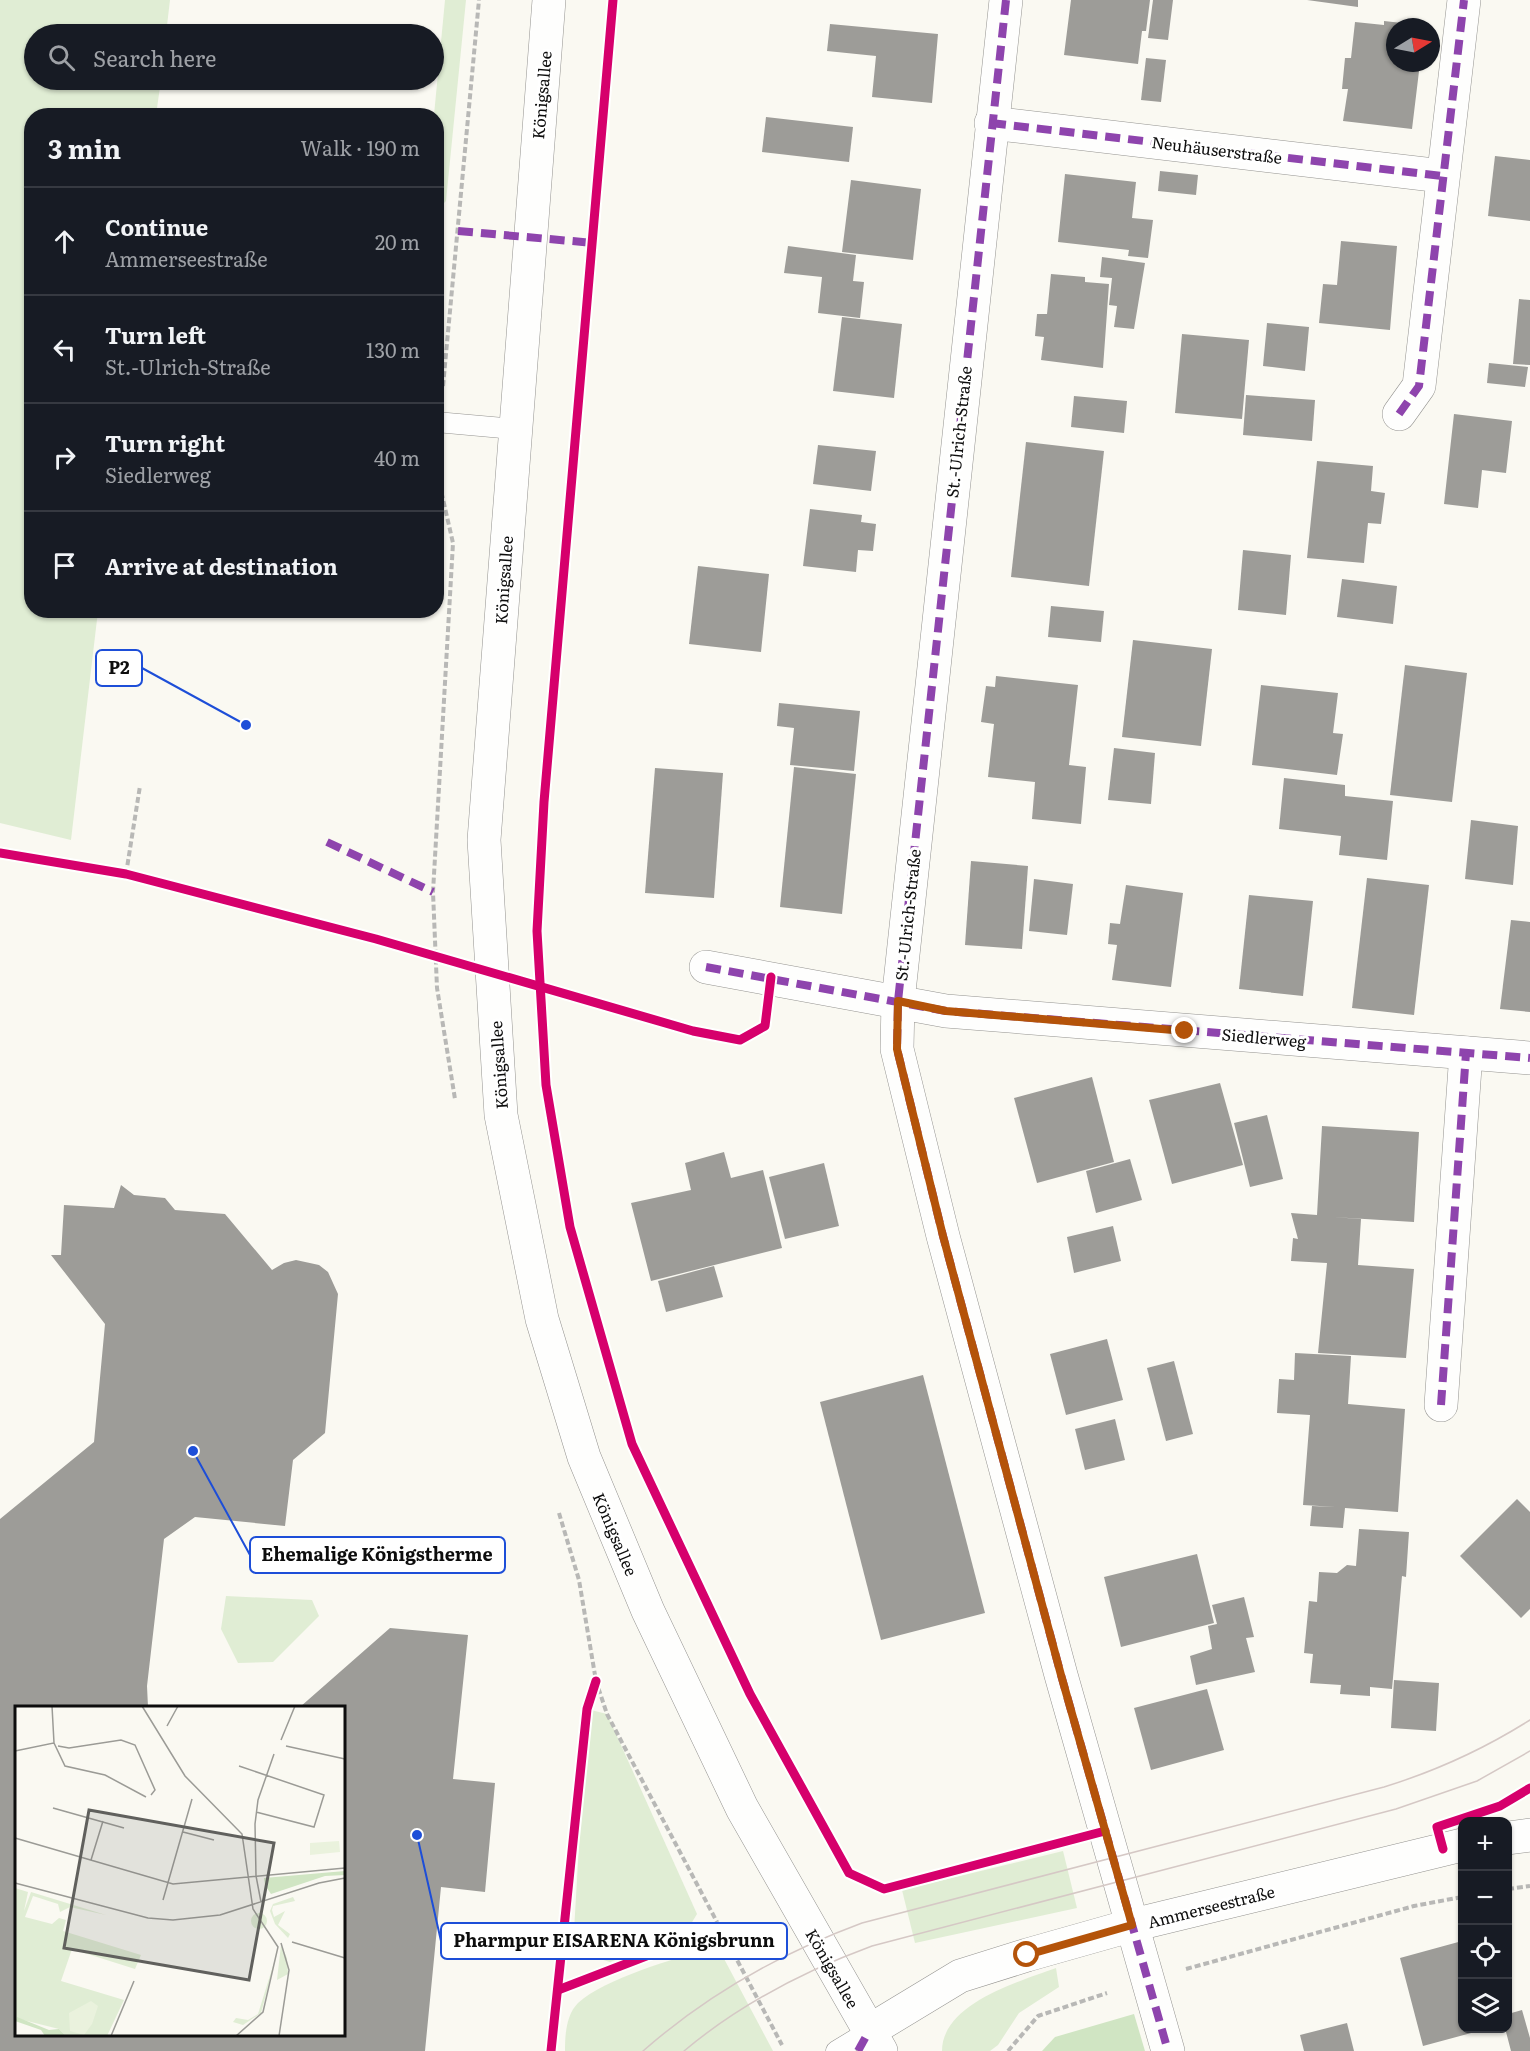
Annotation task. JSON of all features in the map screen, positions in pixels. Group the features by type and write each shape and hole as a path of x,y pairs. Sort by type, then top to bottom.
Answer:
{"street":[{"name":"Königsallee","path":"549,0 484,840 501,1115 542,1319 584,1457 648,1611 742,1808 875,2041"},
{"name":"St.-Ulrich-Straße","path":"1006,0 898,1001 897,1049 943,1236 1061,1675 1168,2051"},
{"path":"1399,414 1419,386 1464,0"},
{"name":"Neuhäuserstraße","path":"991,123 1442,176"},
{"name":"Siedlerweg","path":"706,967 946,1011 1530,1058"},
{"path":"1441,1405 1466,1053"},
{"path":"1512,1837 1530,1835"},
{"name":"Ammerseestraße","path":"875,2041 960,1976 1132,1925 1458,1846"}],"lane":[{"path":"444,423 514,429"},
{"path":"836,2051 875,2041"}],"path":[{"path":"126,874 140,786"},
{"path":"1512,1888 1530,1886"},
{"path":"1008,2051 1038,2016 1149,1979 1414,1906 1458,1898"}],"green space":[{"path":"0,0 170,0 167,24 24,24 24,90 160,90 157,108 24,108 24,618 97,618 71,840 0,823"},
{"path":"445,0 466,0 444,203 444,108 435,108 436,90 444,90 443,24"},
{"path":"226,1596 312,1600 319,1616 273,1662 238,1663 221,1629"},
{"path":"587,1709 607,1714 697,1914 686,1932 610,1962 593,1957 581,1948 574,1931"},
{"path":"1063,1851 1077,1908 915,1943 902,1890"},
{"path":"712,1949 722,1955 773,2051 565,2051 566,2032 571,2013 578,2003 590,1994 623,1977 680,1957"},
{"path":"1056,1968 1059,1987 1019,2013 998,2045 990,2051 942,2051 945,2034 955,2020 969,2007 1005,1987"},
{"path":"1134,2014 1145,2051 1042,2051 1055,2037"}],"building":[{"path":"1071,0 1150,0 1146,31 1142,31 1138,64 1064,55"},
{"path":"1153,0 1173,0 1168,40 1148,38"},
{"path":"1307,0 1358,0 1358,7"},
{"path":"1384,21 1386,21 1386,72 1419,72 1412,129 1343,121 1348,89 1342,89 1345,58 1351,58 1355,22 1384,25"},
{"path":"830,24 938,34 932,103 872,97 876,56 827,51"},
{"path":"1146,58 1166,60 1161,102 1141,100"},
{"path":"766,117 853,127 849,162 762,152"},
{"path":"1495,156 1530,160 1530,221 1488,216"},
{"path":"1160,171 1198,175 1196,195 1158,191"},
{"path":"1065,174 1136,182 1132,218 1153,220 1148,258 1128,256 1129,250 1058,242"},
{"path":"851,180 921,189 913,260 842,252"},
{"path":"1341,241 1397,246 1390,330 1319,323 1323,284 1337,285"},
{"path":"788,246 856,255 853,281 864,282 860,318 818,313 822,277 784,273"},
{"path":"1102,257 1145,263 1134,329 1114,327 1117,306 1109,305 1112,278 1100,277"},
{"path":"1051,274 1085,277 1085,282 1109,284 1103,368 1041,360 1044,337 1035,336 1037,314 1047,314"},
{"path":"1519,299 1530,300 1530,365 1513,364"},
{"path":"842,317 902,324 894,398 833,391"},
{"path":"1267,323 1309,327 1305,371 1263,366"},
{"path":"1182,334 1249,340 1242,419 1175,413"},
{"path":"1489,363 1528,367 1525,387 1487,383"},
{"path":"1246,395 1315,400 1312,441 1243,435"},
{"path":"1074,396 1127,401 1124,433 1071,427"},
{"path":"1454,414 1512,421 1506,473 1482,470 1478,508 1444,504"},
{"path":"1026,442 1104,451 1089,586 1011,577"},
{"path":"818,445 876,451 871,491 813,484"},
{"path":"1317,461 1373,466 1371,491 1385,493 1381,524 1368,523 1364,563 1307,558"},
{"path":"810,509 862,515 861,522 876,524 873,551 858,550 856,572 803,566"},
{"path":"1243,550 1291,555 1286,615 1238,610"},
{"path":"698,566 769,574 761,652 689,644"},
{"path":"1342,579 1397,586 1393,624 1337,617"},
{"path":"1051,606 1104,611 1101,642 1048,637"},
{"path":"1133,640 1212,649 1201,746 1122,737"},
{"path":"1405,665 1467,673 1452,802 1390,795"},
{"path":"996,676 1078,685 1069,765 1086,767 1081,824 1032,819 1035,782 988,777 994,724 981,722 986,686 995,687"},
{"path":"1261,685 1338,693 1333,733 1343,734 1337,775 1252,765"},
{"path":"779,703 860,711 854,771 790,765 794,728 777,726"},
{"path":"1114,748 1155,753 1151,804 1108,800"},
{"path":"794,767 856,774 842,914 780,907"},
{"path":"655,768 723,773 714,898 645,893"},
{"path":"1284,778 1345,785 1345,796 1393,801 1387,860 1339,855 1341,836 1279,829"},
{"path":"1471,820 1518,826 1513,885 1465,879"},
{"path":"971,861 1028,866 1022,949 965,945"},
{"path":"1367,878 1429,885 1414,1015 1352,1008"},
{"path":"1034,879 1073,884 1067,935 1029,931"},
{"path":"1126,885 1183,893 1171,987 1112,980 1117,945 1108,944 1110,923 1120,924"},
{"path":"1249,895 1313,901 1303,996 1239,989"},
{"path":"1511,920 1530,922 1530,1012 1500,1009"},
{"path":"1092,1077 1114,1162 1037,1183 1014,1098"},
{"path":"1220,1083 1243,1165 1172,1184 1149,1100"},
{"path":"1267,1115 1283,1179 1250,1187 1234,1123"},
{"path":"1322,1126 1419,1132 1414,1222 1332,1217 1361,1219 1358,1265 1414,1269 1406,1358 1318,1353 1327,1263 1291,1261 1293,1238 1298,1239 1291,1213 1317,1215"},
{"path":"724,1152 731,1178 763,1170 782,1248 651,1281 631,1203 691,1190 685,1163"},
{"path":"1130,1159 1142,1200 1096,1213 1086,1171"},
{"path":"824,1163 839,1226 785,1239 769,1177"},
{"path":"121,1185 134,1195 165,1198 175,1210 225,1214 272,1270 284,1263 296,1260 319,1265 328,1272 338,1294 325,1433 293,1460 285,1526 195,1517 164,1539 147,1686 148,1706 15,1706 15,2036 345,2036 345,1706 301,1706 390,1628 468,1635 453,1779 495,1783 485,1892 441,1887 425,2051 0,2051 0,1519 94,1442 105,1324 51,1255 61,1255 64,1205 114,1208"},
{"path":"1113,1226 1121,1261 1074,1273 1067,1237"},
{"path":"714,1266 723,1297 666,1312 658,1281"},
{"path":"1107,1339 1123,1400 1066,1415 1050,1354"},
{"path":"1295,1353 1351,1356 1348,1404 1405,1409 1398,1512 1345,1508 1343,1528 1310,1526 1312,1506 1336,1507 1303,1505 1310,1415 1277,1413 1279,1379 1294,1380"},
{"path":"1174,1361 1193,1434 1166,1441 1147,1368"},
{"path":"923,1375 985,1613 881,1640 820,1402"},
{"path":"1115,1419 1125,1460 1085,1470 1075,1429"},
{"path":"1517,1499 1530,1512 1530,1609 1521,1618 1460,1556"},
{"path":"1359,1529 1409,1532 1406,1577 1402,1576 1392,1689 1370,1687 1370,1696 1340,1694 1341,1685 1310,1683 1313,1654 1304,1653 1309,1601 1317,1602 1319,1572 1337,1573 1347,1565 1356,1566"},
{"path":"1197,1554 1214,1623 1121,1647 1104,1577"},
{"path":"1244,1597 1254,1637 1246,1638 1255,1672 1196,1685 1190,1656 1212,1649 1208,1626 1217,1624 1212,1605"},
{"path":"1394,1680 1439,1683 1436,1731 1391,1728"},
{"path":"1207,1689 1224,1750 1151,1770 1134,1708"},
{"path":"1458,1942 1458,2033 1471,2033 1423,2046 1400,1958"},
{"path":"1522,2010 1530,2038 1530,2051 1511,2051 1506,2033 1512,2033 1512,2013"},
{"path":"1347,2023 1354,2051 1304,2051 1300,2035"}],"tram line":[{"path":"643,2051 693,2011 746,1977 803,1948 862,1923 1384,1787 1459,1758 1530,1720"},
{"path":"684,2051 727,2018 774,1990 822,1966 872,1946 1396,1809 1477,1781 1530,1751"}],"marked path":[{"path":"1006,0 898,1001 897,1049 943,1236 1061,1675 1168,2051"},
{"path":"1399,414 1419,386 1464,0"},
{"path":"991,123 1442,176"},
{"path":"458,231 594,243"},
{"path":"327,842 433,892"},
{"path":"706,967 946,1011 1530,1058"},
{"path":"1441,1405 1466,1053"},
{"path":"858,2051 869,2031"}],"cycle path":[{"path":"613,0 544,802 537,931 546,1085 570,1227 632,1444 750,1694 849,1873 884,1889 1105,1831"},
{"path":"0,853 126,874 376,939 693,1031 740,1040 765,1026 771,977"},
{"path":"551,2051 587,1709 596,1681"},
{"path":"1443,1849 1437,1827 1500,1806 1530,1788"},
{"path":"558,1990 719,1928"}],"place":[{"name":"P2","path":"246,725"},
{"name":"Ehemalige Königstherme","path":"193,1451"},
{"name":"Pharmpur EISARENA Königsbrunn","path":"417,1835"}],"route":[{"path":"1027,1955 1132,1925 1061,1675 943,1236 897,1049 898,1001 946,1011 1185,1031"}]}
